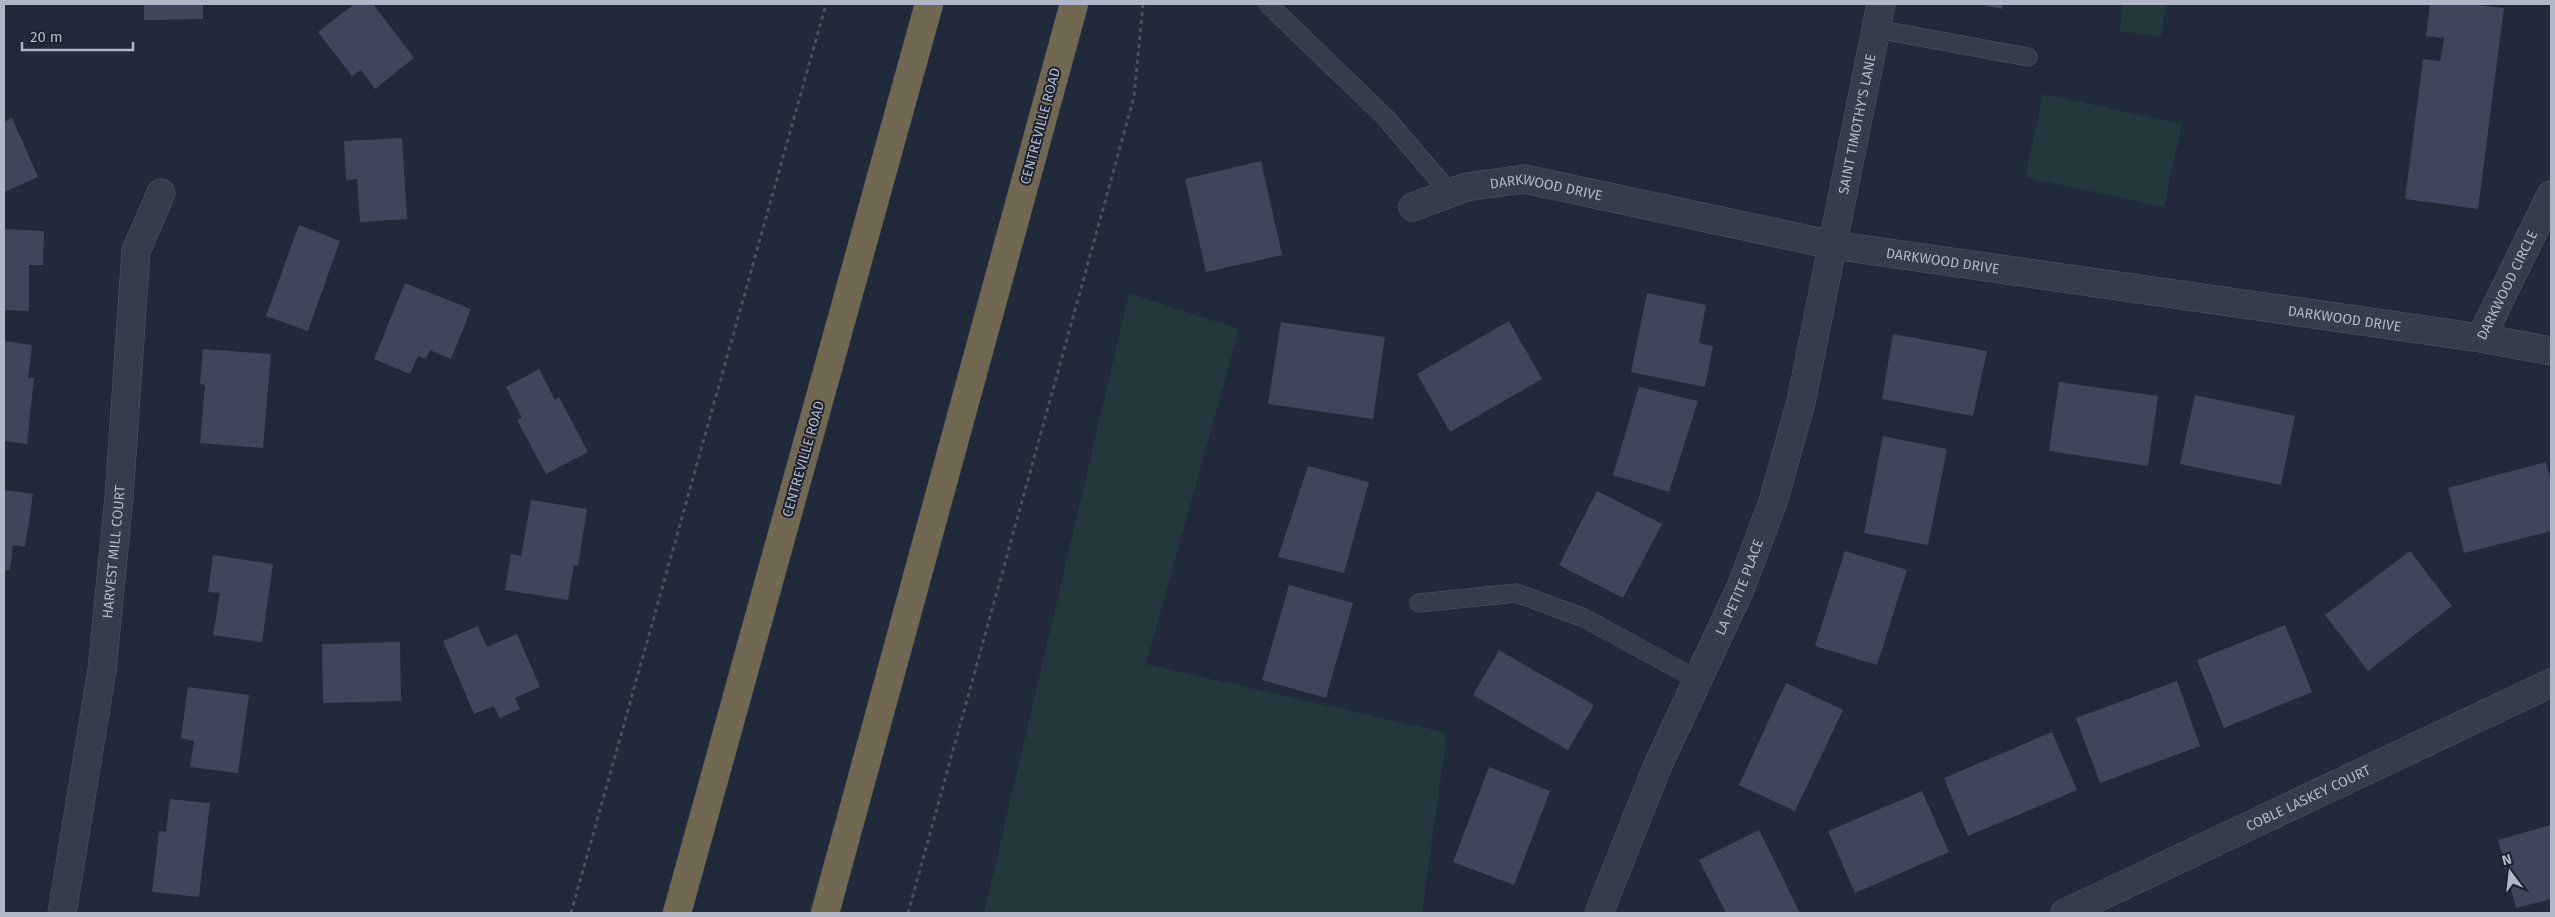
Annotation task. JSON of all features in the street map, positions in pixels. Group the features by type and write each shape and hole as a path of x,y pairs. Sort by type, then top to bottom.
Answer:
{"highway":[{"name":"CENTREVILLE ROAD","path":"677,913 929,4"},
{"name":"CENTREVILLE ROAD","path":"825,913 1074,4"}],"street":[{"name":"SAINT TIMOTHY'S LANE","path":"1833,245 1878,16"},
{"name":"DARKWOOD DRIVE","path":"1413,207 1466,187 1524,179 1833,245 2481,338"},
{"name":"HARVEST MILL COURT","path":"62,913 80,818 102,670 119,497 136,251 161,193"},
{"name":"DARKWOOD CIRCLE","path":"2551,195 2481,338 2551,351"},
{"name":"LA PETITE PLACE","path":"1599,913 1658,766 1741,587 1773,502 1801,402 1833,245"},
{"name":"COBLE LASKEY COURT","path":"2065,913 2551,683"}],"lane":[{"path":"1268,4 1386,118 1450,194"},
{"path":"1878,16 2028,58"},
{"path":"1418,603 1516,593 1584,618 1698,680"}],"path":[{"path":"571,913 826,4"},
{"path":"908,913 1134,97 1143,4"}],"green space":[{"path":"2123,4 2166,4 2161,37 2119,31"},
{"path":"2043,94 2182,124 2164,207 2025,177"},
{"path":"1129,293 1239,329 1146,664 1447,733 1422,913 984,913"}],"building":[{"path":"144,4 203,4 203,19 144,20"},
{"path":"354,4 373,4 414,58 375,89 361,70 352,76 318,32"},
{"path":"1979,4 2003,4 2002,9"},
{"path":"2430,4 2468,4 2504,8 2478,209 2405,199 2423,59 2440,61 2444,38 2426,36"},
{"path":"12,118 38,177 4,192 4,122"},
{"path":"402,138 407,219 360,222 357,179 346,180 344,141"},
{"path":"1261,161 1282,255 1206,272 1185,179"},
{"path":"299,225 340,241 308,331 266,316"},
{"path":"4,229 44,231 43,265 29,265 29,311 4,310"},
{"path":"405,283 471,309 451,359 430,350 426,359 418,356 410,374 374,359"},
{"path":"1647,293 1706,305 1699,343 1713,346 1705,387 1631,372"},
{"path":"1509,321 1542,379 1450,432 1417,374"},
{"path":"1281,322 1385,337 1373,419 1268,404"},
{"path":"1893,334 1987,351 1973,416 1882,399"},
{"path":"4,341 32,345 28,378 34,378 27,444 4,441"},
{"path":"203,349 271,354 263,448 200,443 205,385 200,384"},
{"path":"539,369 555,400 559,397 588,452 546,474 517,420 522,418 506,387"},
{"path":"2059,382 2158,396 2148,466 2049,451"},
{"path":"1639,387 1698,401 1669,492 1613,475"},
{"path":"2195,395 2295,416 2281,485 2180,464"},
{"path":"1883,436 1947,449 1928,545 1864,533"},
{"path":"2546,462 2551,482 2551,531 2464,553 2448,488"},
{"path":"1308,466 1369,482 1344,573 1278,557"},
{"path":"4,490 33,494 25,547 13,545 10,570 4,570"},
{"path":"1597,491 1662,524 1623,598 1559,565"},
{"path":"531,500 587,509 578,566 574,565 568,600 505,590 511,554 521,556"},
{"path":"1845,551 1907,570 1877,665 1815,646"},
{"path":"2410,551 2452,606 2368,671 2325,615"},
{"path":"213,555 273,564 262,642 213,635 220,593 208,592"},
{"path":"1289,585 1353,603 1326,698 1262,680"},
{"path":"2285,625 2312,692 2224,728 2197,660"},
{"path":"478,626 487,647 517,634 540,687 515,698 520,709 500,718 494,706 474,714 443,641"},
{"path":"400,642 401,701 323,703 322,644"},
{"path":"1499,650 1594,705 1568,750 1473,695"},
{"path":"2177,681 2200,746 2100,783 2076,718"},
{"path":"1786,683 1843,710 1795,811 1739,785"},
{"path":"188,687 249,695 238,773 190,767 194,741 181,738"},
{"path":"2052,732 2077,790 1968,836 1944,778"},
{"path":"1489,767 1550,791 1514,885 1453,862"},
{"path":"1922,791 1949,852 1855,893 1828,831"},
{"path":"170,799 210,803 199,897 152,892 159,831 166,832"},
{"path":"2551,825 2551,899 2516,908 2498,840"},
{"path":"1759,830 1800,913 1726,913 1699,860"}]}
